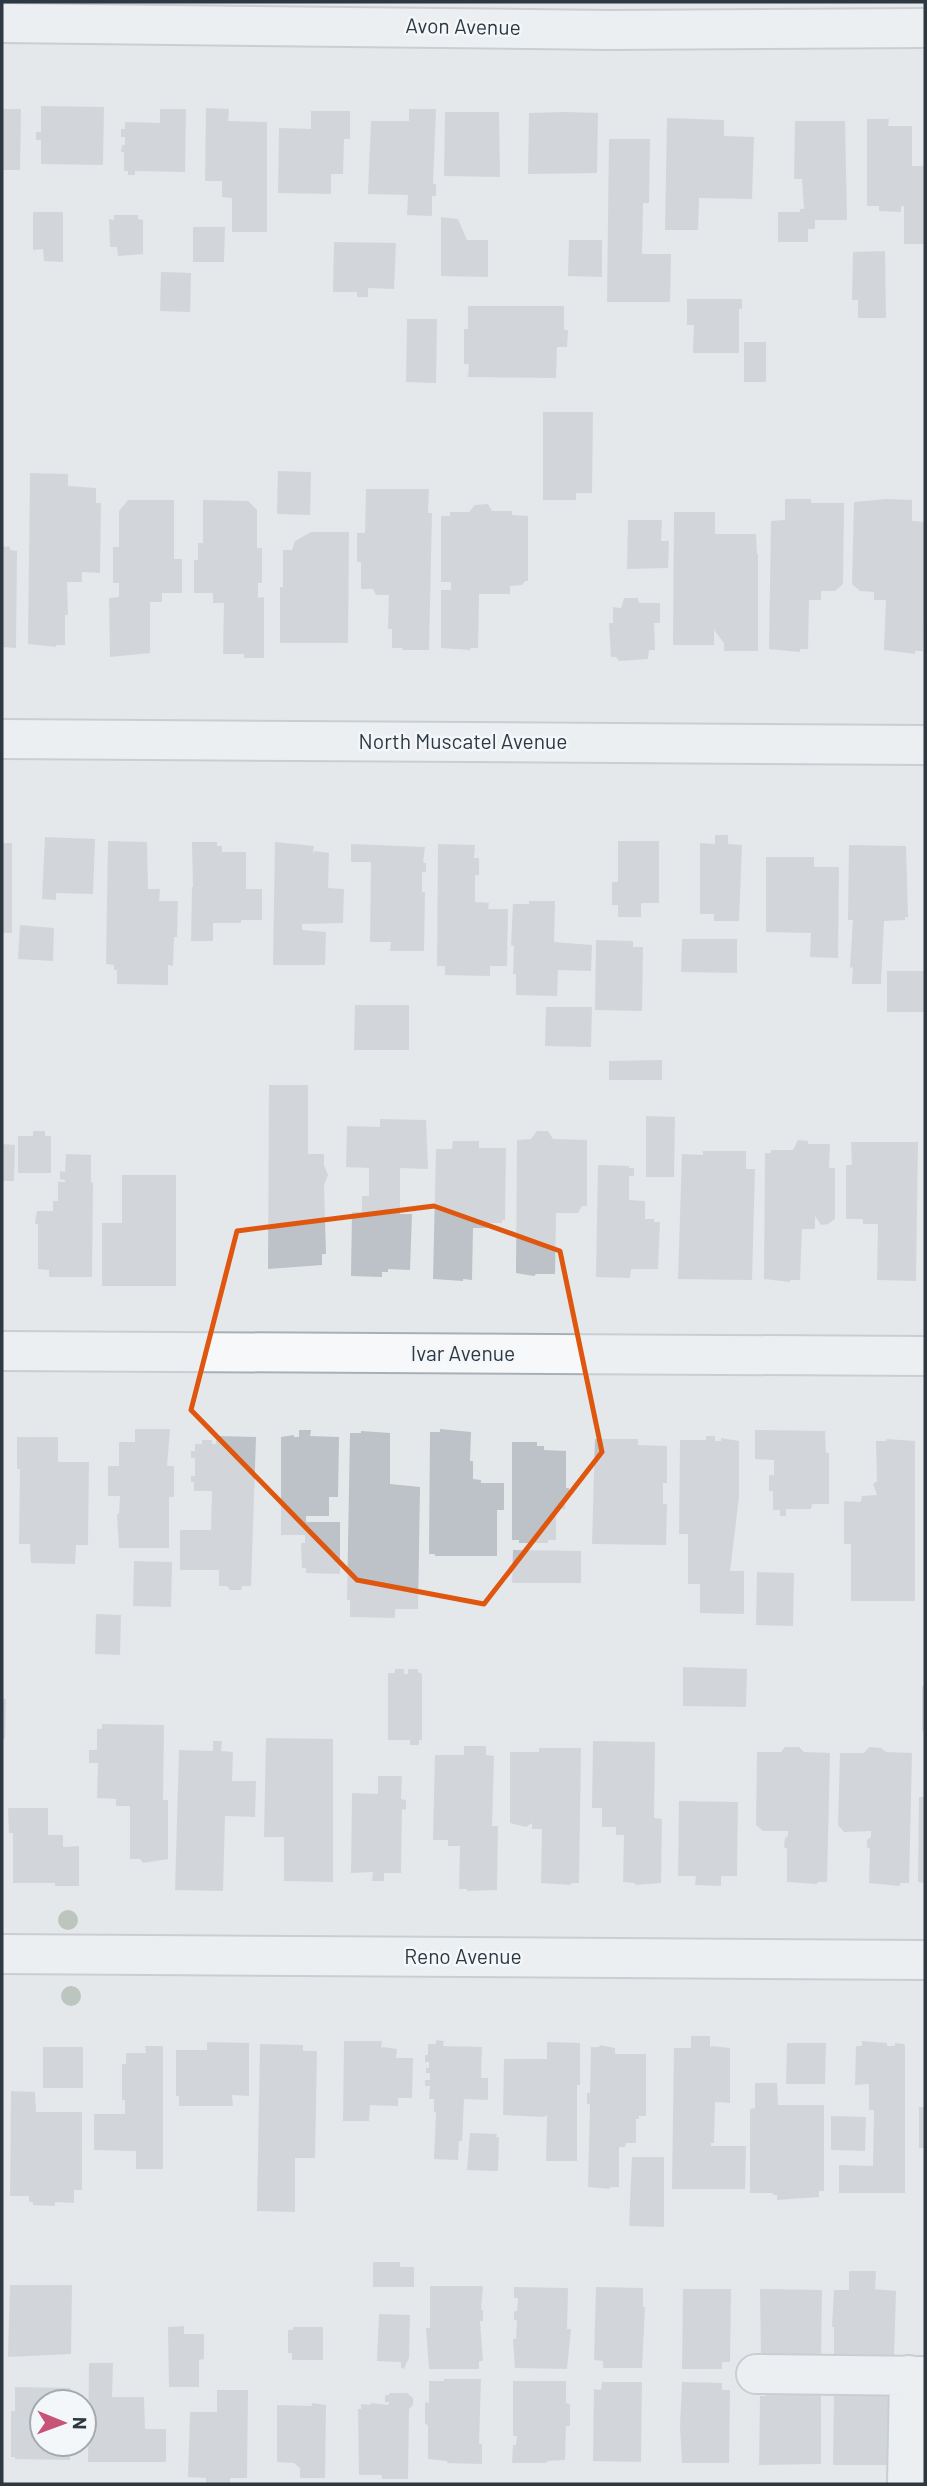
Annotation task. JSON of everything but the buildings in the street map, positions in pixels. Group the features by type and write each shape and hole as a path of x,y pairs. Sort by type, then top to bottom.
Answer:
{"street":[{"name":"Avon Avenue","path":"2,23 199,13 921,19"},
{"name":"North Muscatel Avenue","path":"2,739 925,745"},
{"name":"Ivar Avenue","path":"2,1351 925,1356"},
{"name":"Reno Avenue","path":"2,1954 925,1960"},
{"path":"756,2374 917,2376 907,2484"}],"highlighted area":[{"path":"434,1206 560,1251 602,1452 484,1604 357,1580 191,1410 237,1231"}]}
